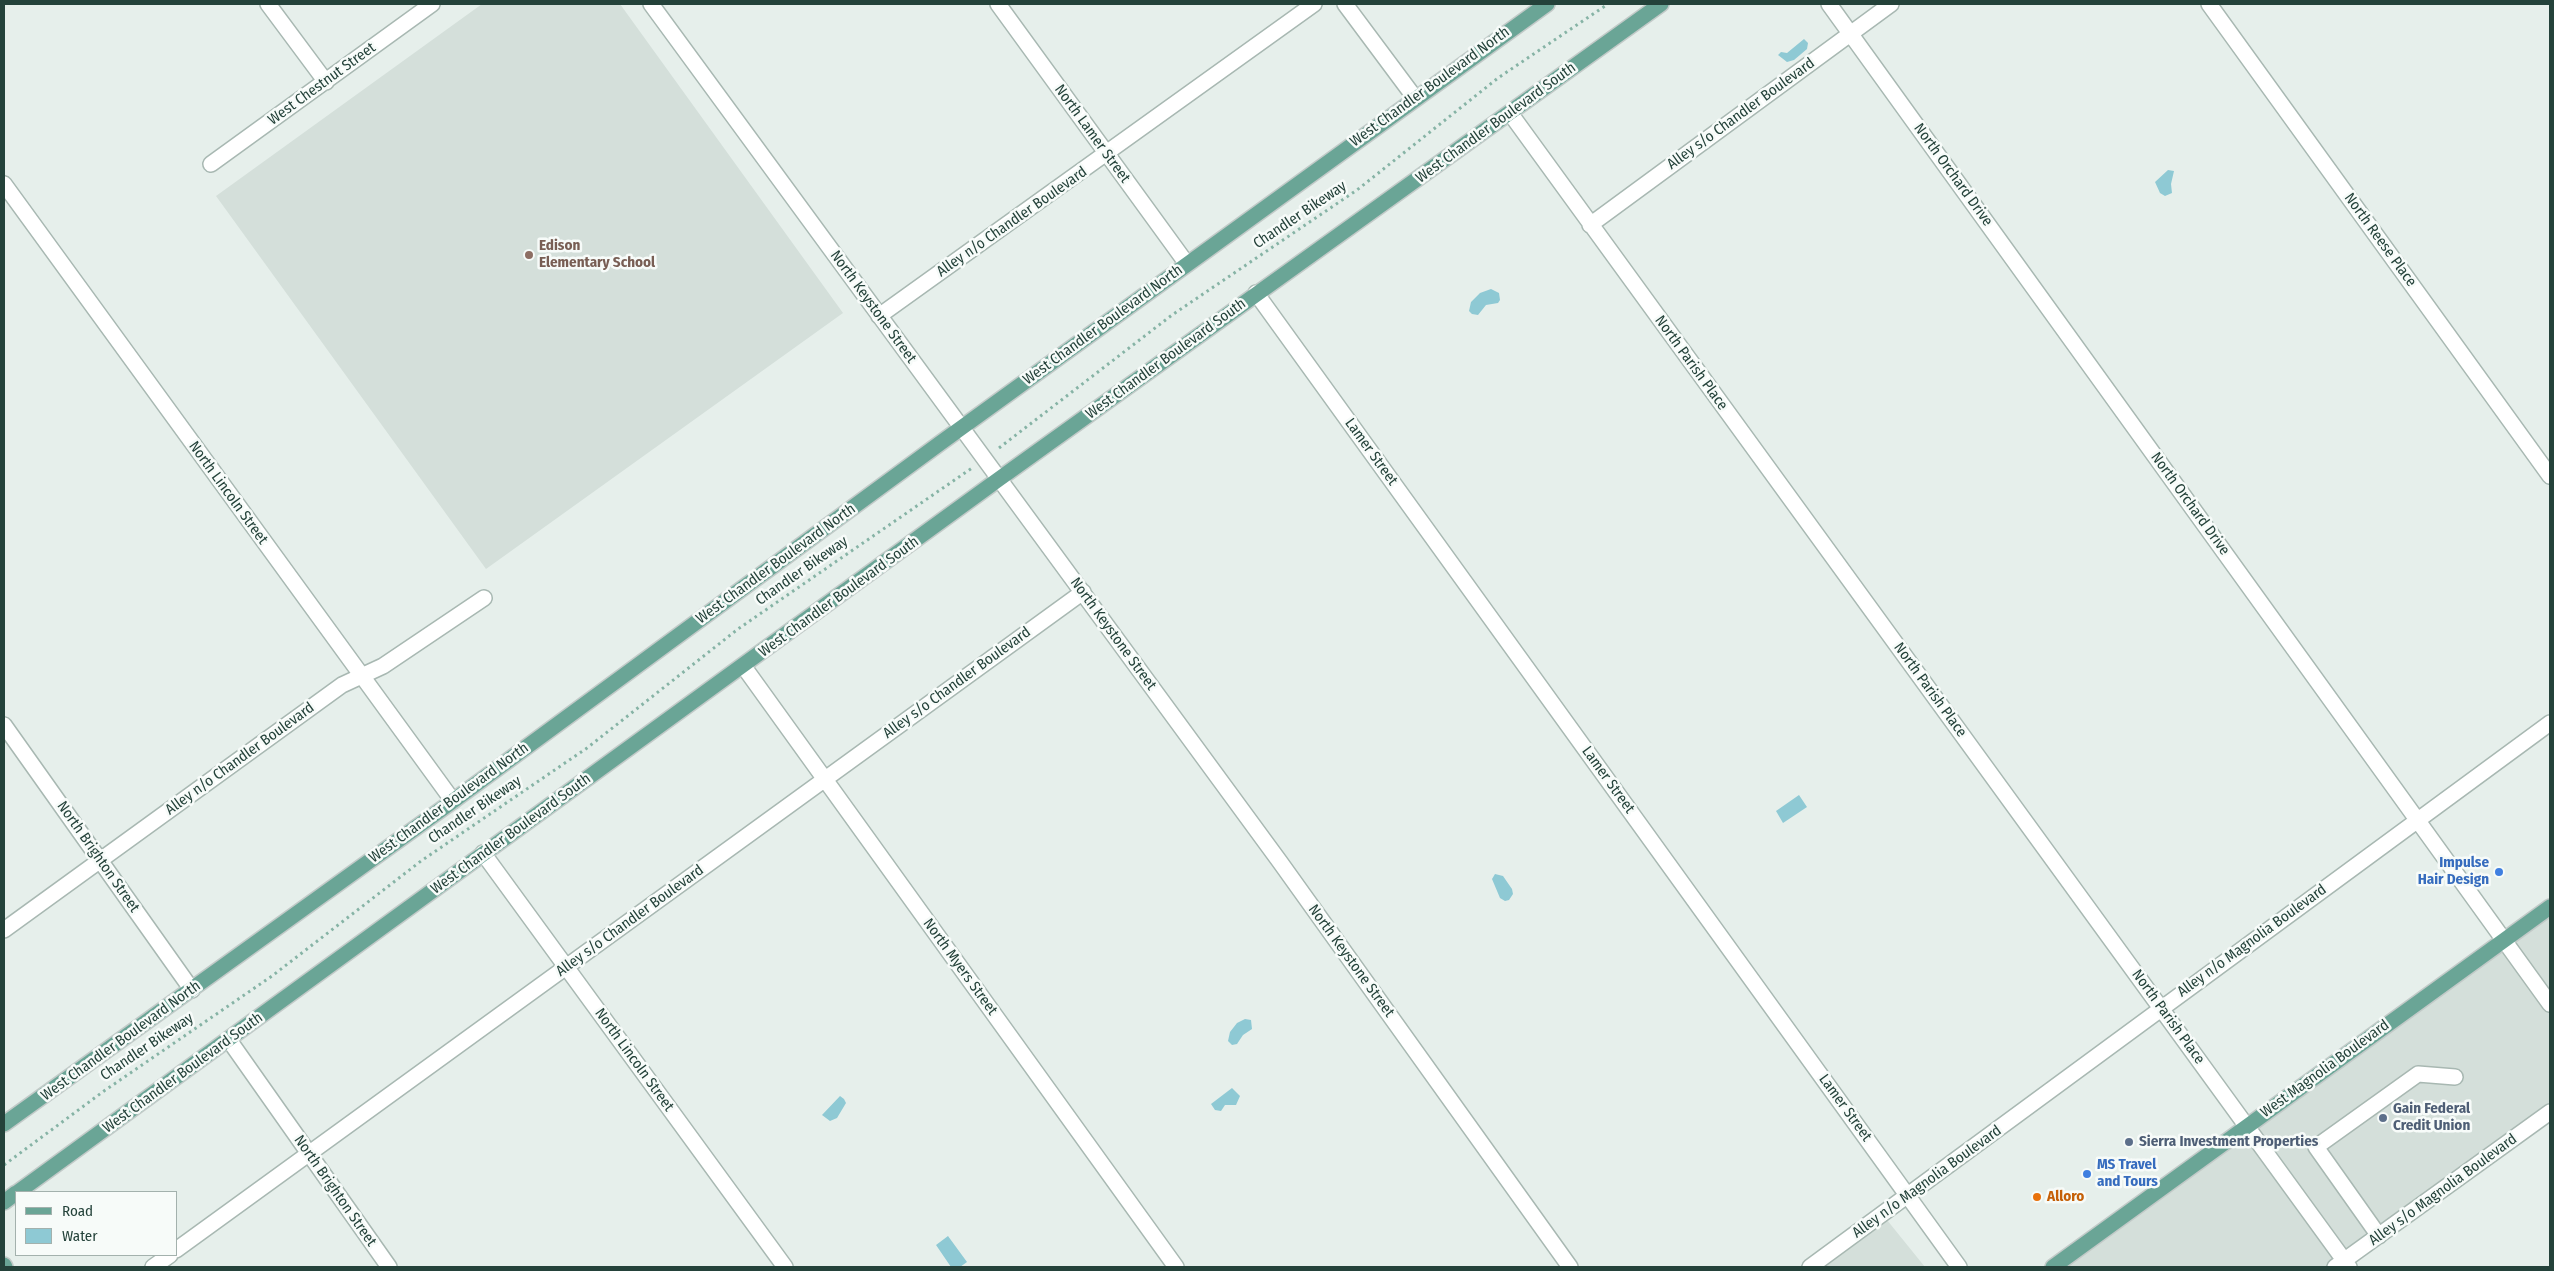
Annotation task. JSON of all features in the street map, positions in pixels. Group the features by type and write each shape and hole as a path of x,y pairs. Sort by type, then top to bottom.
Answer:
{"main road":[{"name":"West Chandler Boulevard North","path":"4,1124 192,990 1415,98 1547,4"},
{"name":"West Chandler Boulevard South","path":"20,1191 483,853 744,667 1256,293 1510,114 1661,4"},
{"name":"West Magnolia Boulevard","path":"2053,1267 2550,907"},
{"name":"West Chandler Boulevard South","path":"4,1202 15,1194"}],"street":[{"path":"268,4 326,82"},
{"name":"West Chestnut Street","path":"211,164 432,4"},
{"name":"North Keystone Street","path":"651,4 1280,862 1570,1267"},
{"name":"North Lamer Street","path":"998,4 1187,264"},
{"name":"Alley n/o Chandler Boulevard","path":"879,316 1314,4"},
{"path":"1345,4 1415,98"},
{"name":"North Orchard Drive","path":"1829,4 2550,1004"},
{"name":"Alley s/o Chandler Boulevard","path":"1590,225 1891,4"},
{"name":"North Reese Place","path":"2209,4 2550,476"},
{"name":"North Parish Place","path":"1510,114 2161,1007 2247,1126 2343,1265"},
{"name":"North Lincoln Street","path":"4,184 452,801"},
{"name":"Lamer Street","path":"1256,293 1959,1267"},
{"name":"Alley s/o Chandler Boulevard","path":"178,1249 1083,592"},
{"name":"Alley n/o Chandler Boulevard","path":"4,930 342,685 384,666 484,598"},
{"name":"North Myers Street","path":"744,667 1176,1267"},
{"name":"Alley n/o Magnolia Boulevard","path":"1810,1267 1909,1196 2161,1007 2550,723"},
{"name":"North Brighton Street","path":"4,725 192,990"},
{"name":"North Lincoln Street","path":"483,853 785,1267"},
{"name":"North Brighton Street","path":"229,1040 389,1267"},
{"path":"2379,1236 2316,1146 2418,1074 2455,1077"},
{"name":"Alley s/o Magnolia Boulevard","path":"2343,1265 2379,1236 2550,1112"},
{"path":"153,1267 169,1256"}],"path":[{"name":"Chandler Bikeway","path":"1004,444 1172,315 1357,190 1498,78 1608,4"},
{"name":"Chandler Bikeway","path":"4,1165 104,1091 272,976 421,861 587,748 738,629 960,476"}],"shaded area":[{"name":"Edison Elementary School","path":"482,4 620,4 843,313 486,569 216,196"},
{"path":"2550,917 2550,1112 2335,1267 2053,1267 2504,940"},
{"path":"1887,1220 1925,1267 1821,1267"}],"water":[{"path":"1804,39 1808,43 1807,49 1794,60 1787,62 1778,55 1781,52 1787,53"},
{"path":"2168,170 2174,171 2171,184 2172,193 2165,196 2160,193 2155,182"},
{"path":"1491,289 1499,293 1500,300 1498,303 1486,305 1478,315 1472,314 1469,311 1471,302 1480,293"},
{"path":"1799,795 1807,807 1783,823 1776,811"},
{"path":"1495,874 1503,876 1512,889 1513,894 1509,900 1505,901 1500,898 1492,879"},
{"path":"1245,1019 1251,1020 1252,1029 1243,1035 1237,1044 1232,1045 1228,1041 1230,1032 1237,1023"},
{"path":"1232,1088 1240,1096 1236,1105 1225,1105 1221,1111 1215,1110 1211,1104"},
{"path":"840,1096 846,1103 837,1118 830,1121 822,1115"},
{"path":"948,1236 967,1262 960,1267 951,1267 936,1245"}],"place":[{"name":"Edison Elementary School","path":"529,255"},
{"name":"Impulse Hair Design","path":"2499,872"},
{"name":"Gain Federal Credit Union","path":"2383,1118"},
{"name":"Sierra Investment Properties","path":"2129,1142"},
{"name":"MS Travel and Tours","path":"2087,1174"},
{"name":"Alloro","path":"2037,1197"}]}
